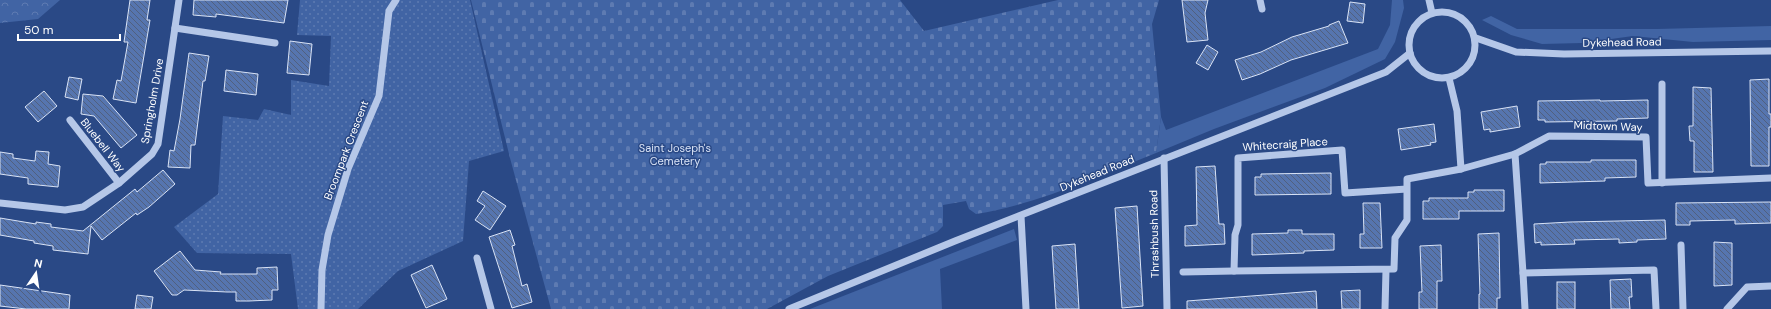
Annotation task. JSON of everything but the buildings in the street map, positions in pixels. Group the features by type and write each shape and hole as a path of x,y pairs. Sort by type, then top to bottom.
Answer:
{"street":[{"name":"Springholm Drive","path":"0,203 65,210 83,207 118,183 152,154 158,144 179,0"},
{"name":"Broompark Crescent","path":"320,309 322,270 328,234 348,169 379,96 389,11 396,0"},
{"path":"1260,0 1262,9"},
{"path":"1429,0 1432,13"},
{"path":"1447,12 1459,16 1468,24 1476,38 1476,44 1470,64 1462,71 1449,78 1440,79 1430,77 1414,65 1410,53 1408,43 1411,31 1417,23 1432,13 1447,12"},
{"path":"175,28 275,43"},
{"name":"Dykehead Road","path":"1476,38 1516,52 1564,54 1771,51"},
{"name":"Dykehead Road","path":"789,309 828,292 1164,158 1386,72 1410,53"},
{"path":"1184,272 1394,270 1395,238 1407,220 1407,179 1461,169 1457,111 1449,78"},
{"path":"1662,84 1662,183"},
{"name":"Bluebell Way","path":"70,120 118,183"},
{"name":"Midtown Way","path":"1461,169 1515,154 1548,136 1646,136 1648,183 1771,178"},
{"name":"Whitecraig Place","path":"1234,271 1235,235 1238,225 1238,158 1342,150 1345,193 1407,189"},
{"path":"1515,154 1524,309"},
{"name":"Thrashbush Road","path":"1164,158 1164,228 1167,309"},
{"path":"1021,216 1026,309"},
{"path":"1681,245 1684,309"},
{"path":"477,258 491,309"},
{"path":"1385,309 1386,270"},
{"path":"1523,274 1654,270 1656,309"},
{"path":"1728,309 1747,287 1771,286"}],"green space":[{"path":"0,0 60,0 38,19 0,23"},
{"path":"300,0 470,0 504,151 469,161 463,241 398,271 358,309 298,309 291,254 197,253 174,227 218,194 223,116 258,120 264,109 291,115 291,80 329,86 331,36 297,35"},
{"name":"Saint Joseph's Cemetery","path":"471,0 900,0 924,31 1058,0 1159,0 1152,24 1161,117 1156,153 1068,188 999,209 976,214 969,209 966,201 943,205 943,226 937,232 828,276 767,309 551,309 510,158"},
{"path":"1392,0 1403,0 1404,8 1395,42 1385,59 1325,88 1214,129 1156,153 1161,117 1166,130 1378,49 1390,25"},
{"path":"1491,16 1517,29 1657,29 1771,26 1771,40 1693,42 1633,36 1582,43 1542,44 1511,35 1482,20"},
{"path":"1014,229 1017,240 940,269 942,309 810,309"}]}
